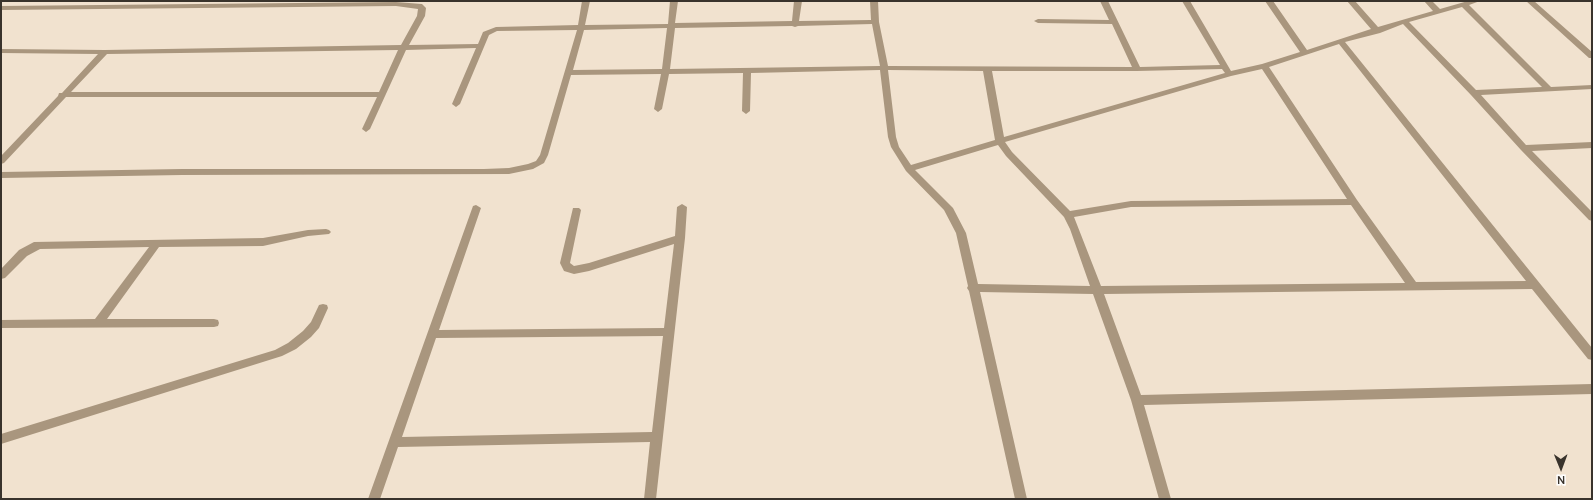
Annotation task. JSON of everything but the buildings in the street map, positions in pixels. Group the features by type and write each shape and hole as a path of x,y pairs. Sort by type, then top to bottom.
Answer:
{"street":[{"path":"98,7 105,1"},
{"path":"1,175 118,172 509,172 530,168 539,163 544,155 580,28 586,1"},
{"path":"658,109 666,71 674,1"},
{"path":"795,25 798,1"},
{"path":"874,1 892,137 908,169 948,208 961,233 972,288 1021,499"},
{"path":"1104,1 1137,69"},
{"path":"1186,1 1227,70"},
{"path":"1269,1 1305,53"},
{"path":"1351,1 1376,31"},
{"path":"1428,1 1439,12"},
{"path":"567,74 747,69 884,68 1227,70 1264,66 1404,21 1476,1"},
{"path":"1530,1 1592,56"},
{"path":"1,8 397,2 422,8 421,16 403,48 366,129"},
{"path":"1464,5 1549,89"},
{"path":"1038,21 1115,22"},
{"path":"1404,21 1592,218"},
{"path":"456,104 486,34 496,29 795,25 876,22"},
{"path":"1341,42 1592,356"},
{"path":"1,51 105,52 481,46"},
{"path":"1,161 105,52"},
{"path":"1264,66 1354,202 1413,286"},
{"path":"987,68 1000,141 1009,154 1068,215 1075,229 1137,400 1165,499"},
{"path":"746,111 747,69"},
{"path":"908,169 1227,70"},
{"path":"1474,93 1592,87"},
{"path":"62,96 382,94"},
{"path":"1524,148 1592,145"},
{"path":"1068,215 1144,203 1354,202"},
{"path":"650,499 680,238 682,206"},
{"path":"374,499 476,208"},
{"path":"576,210 565,263 568,268 574,270 680,238"},
{"path":"1,275 23,253 38,245 263,242 308,233 326,232"},
{"path":"98,323 157,243"},
{"path":"972,288 1098,290 1535,285"},
{"path":"1,439 278,353 292,346 307,334 315,325 323,308"},
{"path":"1,324 214,323"},
{"path":"432,334 669,332"},
{"path":"1137,400 1592,389"},
{"path":"394,442 657,437"}]}
